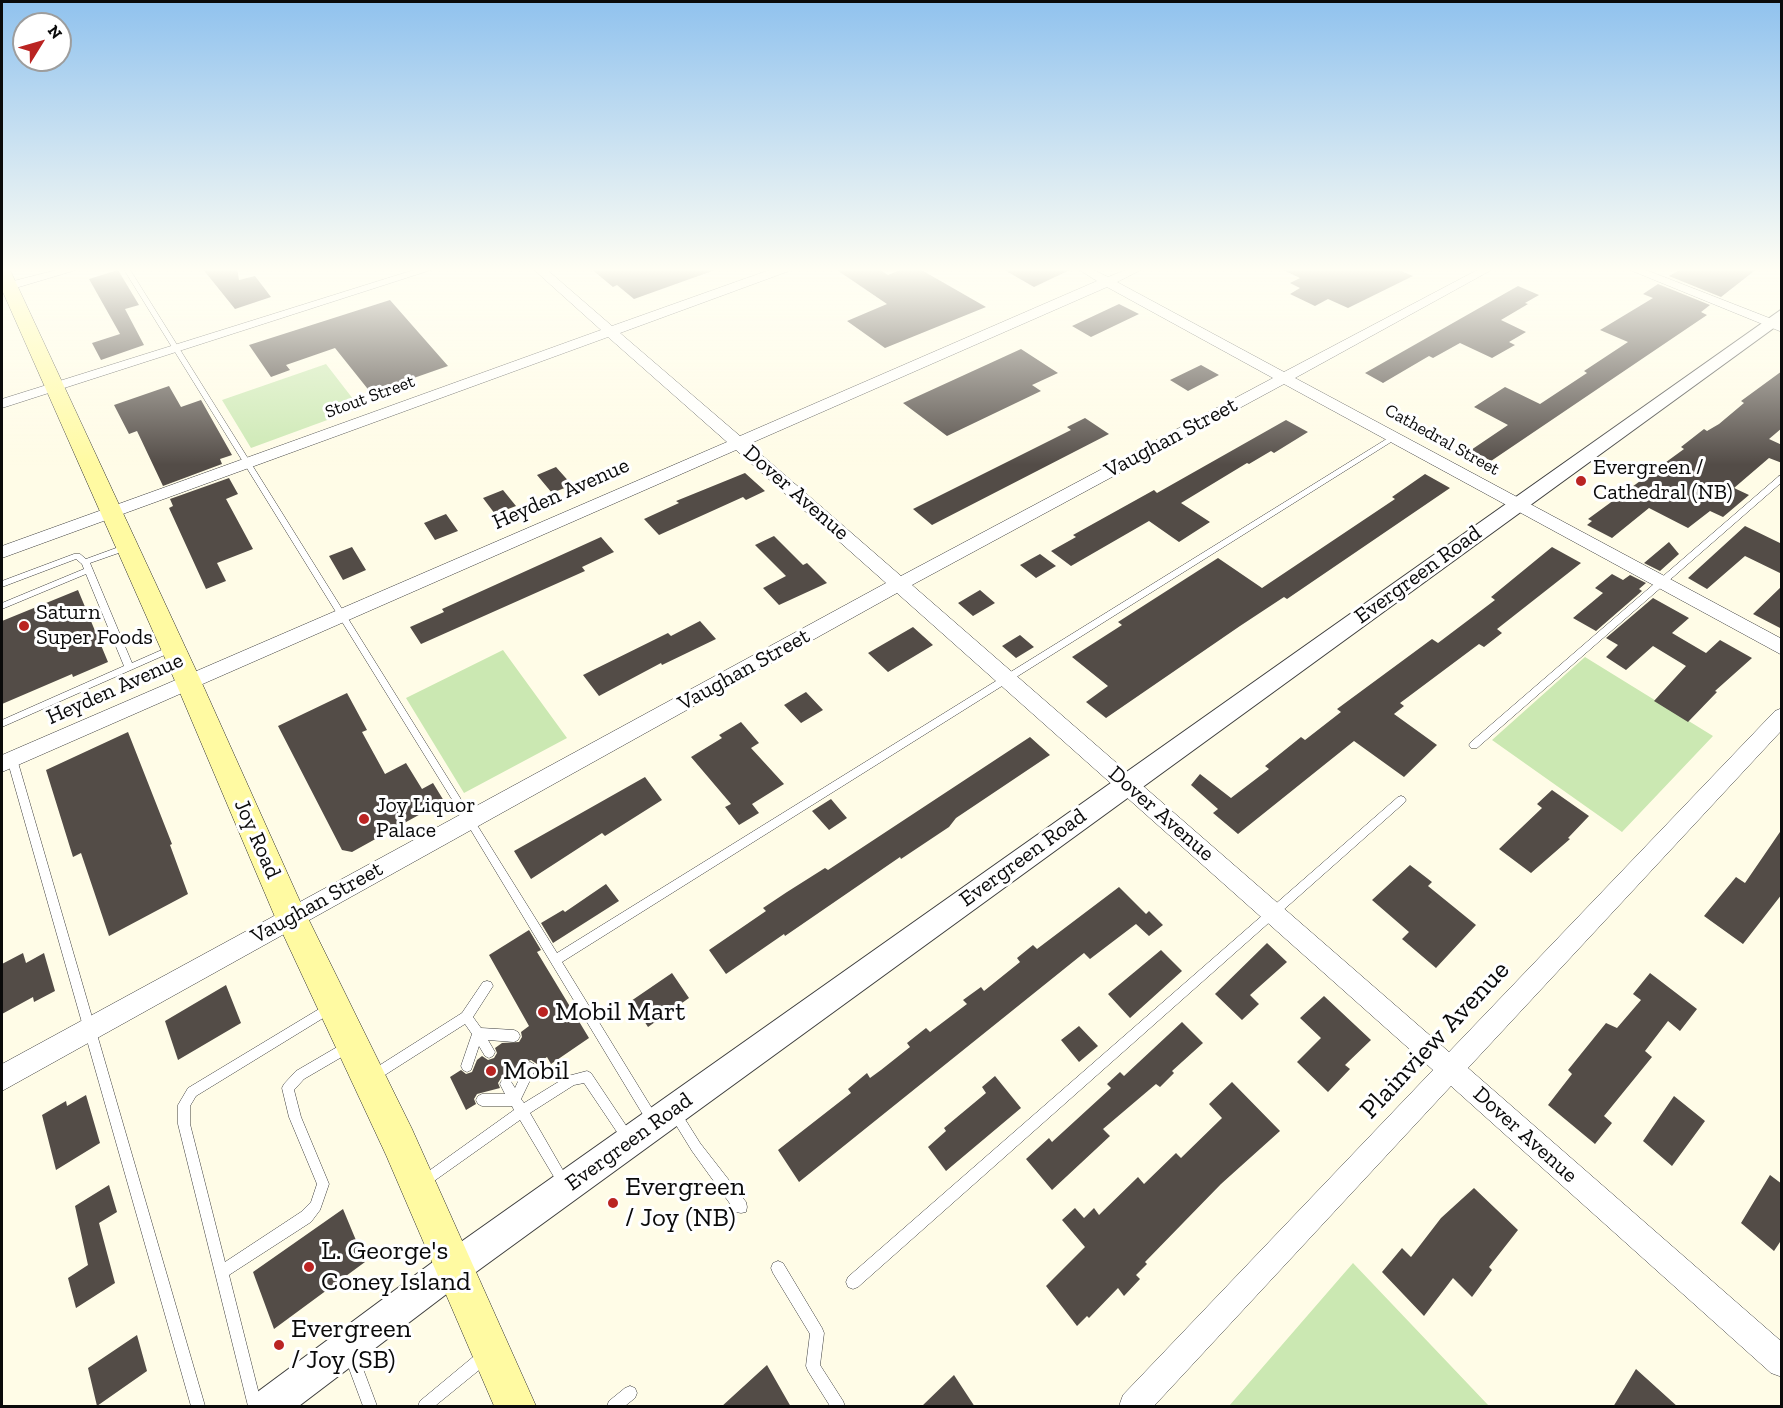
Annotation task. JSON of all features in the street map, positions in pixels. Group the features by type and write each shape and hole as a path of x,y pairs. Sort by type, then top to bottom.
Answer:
{"main road":[{"name":"Joy Road","path":"29,334 188,681 291,917 418,1185 515,1407"}],"street":[{"path":"2,404 224,334"},
{"name":"Stout Street","path":"2,552 603,334"},
{"name":"Dover Avenue","path":"614,334 1782,1362"},
{"name":"Heyden Avenue","path":"7,762 986,334"},
{"name":"Cathedral Street","path":"1204,334 1782,648"},
{"name":"Vaughan Street","path":"2,1078 469,819 1365,334"},
{"name":"Evergreen Road","path":"269,1407 453,1268 1517,504 1761,334"},
{"name":"Plainview Avenue","path":"1134,1407 1782,716"}],"lane":[{"path":"167,334 469,819 652,1125"},
{"path":"555,960 1006,677 1395,437"},
{"path":"1474,745 1782,478"},
{"path":"2,606 127,547"},
{"path":"2,584 77,556 86,567 129,667"},
{"path":"2,724 173,648"},
{"path":"7,762 90,1029 198,1407"},
{"path":"852,1282 1401,800"},
{"path":"369,1079 466,1017 487,986"},
{"path":"255,1407 184,1124 184,1105 192,1092 334,1005"},
{"path":"466,1017 489,1052"},
{"path":"478,1033 514,1036"},
{"path":"466,1066 478,1033"},
{"path":"221,1272 306,1217 316,1206 323,1184 295,1117 288,1088 300,1075 353,1045"},
{"path":"519,1106 530,1068"},
{"path":"418,1185 519,1106 572,1080 587,1077 652,1125 696,1147 741,1207"},
{"path":"506,1084 566,1187"},
{"path":"482,1100 519,1106"},
{"path":"778,1268 817,1333 813,1366 838,1407"},
{"path":"348,1347 370,1407"},
{"path":"425,1407 490,1352"},
{"path":"614,1407 630,1393"}],"green space":[{"path":"326,364 360,408 251,448 222,400"},
{"path":"503,650 567,738 464,793 406,698"},
{"path":"1585,657 1713,736 1622,832 1492,740"},
{"path":"1353,1263 1489,1406 1229,1406"}],"building":[{"path":"120,334 138,334 144,345 101,360 92,343"},
{"path":"284,334 420,334 448,366 371,393 335,348 286,365 290,370 271,377 249,345"},
{"path":"865,334 920,334 885,348"},
{"path":"1434,334 1523,334 1509,342 1515,345 1492,358 1460,343 1433,358 1429,356 1383,383 1365,373"},
{"path":"1609,334 1679,334 1491,461 1471,450 1508,425 1474,407 1505,387 1540,404 1628,342"},
{"path":"1021,349 1058,373 1032,385 1041,391 947,436 903,403"},
{"path":"1201,365 1219,375 1188,391 1170,380"},
{"path":"1782,371 1782,428 1769,439 1782,445 1782,463 1769,458 1734,488 1749,495 1723,517 1710,511 1688,528 1649,508 1612,538 1587,525 1592,521 1588,519 1684,449 1681,447 1704,429 1707,431 1719,424 1744,403 1741,401"},
{"path":"169,386 181,407 201,400 232,455 220,459 222,464 163,486 137,431 129,434 114,405"},
{"path":"1085,418 1109,434 932,525 913,509 1071,430 1067,427"},
{"path":"1286,420 1308,432 1274,453 1271,451 1247,463 1181,503 1210,522 1179,542 1149,521 1071,566 1051,551 1076,537 1073,535 1154,490 1157,493"},
{"path":"556,467 572,485 552,493 537,475"},
{"path":"745,473 765,491 746,500 743,497 659,535 644,519 679,503 676,501"},
{"path":"1425,474 1450,488 1287,599 1284,597 1240,626 1106,718 1086,702 1108,686 1072,657 1122,625 1118,622 1218,558 1262,588 1395,499 1392,497"},
{"path":"229,478 238,494 226,499 253,549 217,563 226,581 206,589 169,508 173,506 170,499"},
{"path":"503,490 516,506 495,514 483,498"},
{"path":"446,514 458,531 435,540 424,523"},
{"path":"1745,526 1782,544 1782,574 1745,556 1707,589 1688,578"},
{"path":"774,536 803,565 807,563 827,583 779,605 763,588 786,576 755,545"},
{"path":"601,537 614,552 582,567 585,571 421,644 410,627 444,612 442,609"},
{"path":"1669,542 1679,554 1660,571 1644,563"},
{"path":"352,547 366,570 343,580 329,556"},
{"path":"1552,547 1581,563 1497,629 1502,633 1484,647 1479,644 1400,703 1404,706 1394,714 1437,745 1404,777 1354,741 1238,834 1213,813 1218,809 1191,785 1200,774 1231,798 1269,769 1265,766 1301,737 1305,740 1341,712 1337,709 1432,639 1438,643 1495,600 1491,597"},
{"path":"1040,554 1056,566 1036,578 1020,565"},
{"path":"1612,574 1623,580 1630,575 1646,583 1639,589 1642,591 1596,631 1573,618 1603,593 1595,588"},
{"path":"1782,586 1782,629 1753,614"},
{"path":"78,590 108,662 73,677 72,674 2,704 2,621"},
{"path":"980,590 995,603 973,616 958,603"},
{"path":"1653,598 1689,618 1672,633 1706,653 1720,640 1752,658 1715,691 1717,692 1688,722 1654,701 1686,666 1653,646 1626,670 1606,657 1618,645 1606,638"},
{"path":"700,621 716,639 662,665 661,663 599,696 583,675 668,633 671,636"},
{"path":"913,627 933,645 888,672 868,653"},
{"path":"1020,635 1034,647 1016,658 1002,646"},
{"path":"806,692 823,710 801,723 784,705"},
{"path":"347,693 367,730 362,732 385,774 406,763 422,789 433,783 444,801 352,852 342,850 278,726"},
{"path":"741,722 759,743 751,748 784,784 752,804 759,813 739,825 725,807 731,804 691,757 722,738 719,735"},
{"path":"128,732 172,844 170,845 188,894 109,936 81,853 73,857 46,770"},
{"path":"1030,737 1050,755 956,818 949,827 901,859 900,857 726,974 709,950 766,911 763,908 787,892 825,868 828,870"},
{"path":"645,777 662,800 605,836 602,833 531,879 514,851"},
{"path":"1552,790 1589,816 1568,838 1570,839 1531,873 1499,849 1542,808 1537,804"},
{"path":"831,799 847,818 829,830 812,811"},
{"path":"1782,829 1782,894 1743,944 1704,916 1736,877 1745,883"},
{"path":"1410,865 1432,882 1428,886 1476,925 1436,968 1402,939 1409,932 1372,900"},
{"path":"606,884 619,901 553,943 541,923 563,910 565,912"},
{"path":"1119,887 1146,914 1149,911 1163,925 1149,936 1136,924 1090,959 1084,953 799,1182 778,1150 851,1093 848,1089 867,1073 870,1078 881,1070 910,1047 907,1043 926,1028 930,1032 967,1004 963,1000 981,987 984,991 1020,962 1017,958 1033,945 1037,949"},
{"path":"529,930 541,950 537,952 589,1038 551,1064 547,1057 537,1064 531,1060 525,1062 518,1076 513,1080 507,1076 501,1078 498,1083 500,1088 477,1094 474,1099 476,1104 466,1110 450,1077 461,1070 466,1074 472,1072 477,1060 482,1056 488,1060 494,1058 497,1053 495,1048 502,1043 519,1042 522,1037 521,1032 529,1026 489,955"},
{"path":"1267,943 1287,962 1250,995 1259,1004 1242,1020 1215,994"},
{"path":"1161,950 1182,971 1130,1018 1108,994"},
{"path":"23,953 26,963 44,953 55,991 34,1002 33,997 2,1014 2,964"},
{"path":"672,973 689,998 648,1027 631,1001"},
{"path":"1650,973 1697,1009 1680,1031 1668,1021 1645,1051 1652,1057 1604,1116 1612,1123 1595,1144 1548,1105 1572,1074 1568,1070 1606,1023 1617,1028 1641,1000 1633,994"},
{"path":"226,985 241,1023 178,1060 165,1021"},
{"path":"1324,996 1371,1040 1345,1065 1350,1069 1328,1092 1297,1062 1321,1038 1300,1018"},
{"path":"1182,1022 1203,1043 1172,1071 1174,1073 1160,1087 1156,1084 1103,1129 1110,1136 1052,1190 1026,1159 1049,1138 1052,1142 1111,1088 1107,1084 1120,1072 1124,1076"},
{"path":"1079,1026 1098,1046 1079,1062 1061,1040"},
{"path":"995,1076 1021,1108 946,1171 928,1147 946,1131 944,1128 986,1093 982,1087"},
{"path":"1232,1082 1280,1131 1221,1184 1145,1262 1147,1264 1136,1275 1140,1279 1124,1296 1118,1288 1089,1318 1087,1316 1077,1326 1046,1286 1085,1247 1062,1220 1075,1208 1084,1218 1094,1208 1099,1215 1138,1177 1144,1184 1176,1153 1181,1158 1222,1118 1209,1104"},
{"path":"86,1095 100,1143 56,1170 42,1115 66,1101 67,1106"},
{"path":"1674,1096 1705,1121 1672,1166 1643,1141"},
{"path":"1770,1175 1782,1184 1782,1239 1774,1251 1741,1223"},
{"path":"109,1185 117,1212 99,1223 115,1283 76,1308 68,1278 88,1265 75,1206"},
{"path":"1474,1188 1518,1230 1489,1267 1492,1270 1472,1297 1453,1278 1424,1316 1382,1272 1402,1248 1411,1257 1441,1218"},
{"name":"L. George's Coney Island","path":"343,1209 365,1262 274,1329 253,1272"},
{"path":"137,1335 147,1371 97,1406 88,1368"},
{"path":"767,1365 791,1407 721,1407"},
{"path":"1636,1369 1678,1407 1613,1407"},
{"path":"954,1375 975,1407 921,1407"}],"place":[{"name":"Evergreen / Cathedral (NB)","path":"1581,481"},
{"name":"Saturn Super Foods","path":"24,626"},
{"name":"Joy Liquor Palace","path":"364,819"},
{"name":"Mobil Mart","path":"543,1012"},
{"name":"Mobil","path":"491,1071"},
{"name":"Evergreen / Joy (NB)","path":"613,1203"},
{"name":"L. George's Coney Island","path":"309,1267"},
{"name":"Evergreen / Joy (SB)","path":"279,1345"}]}
